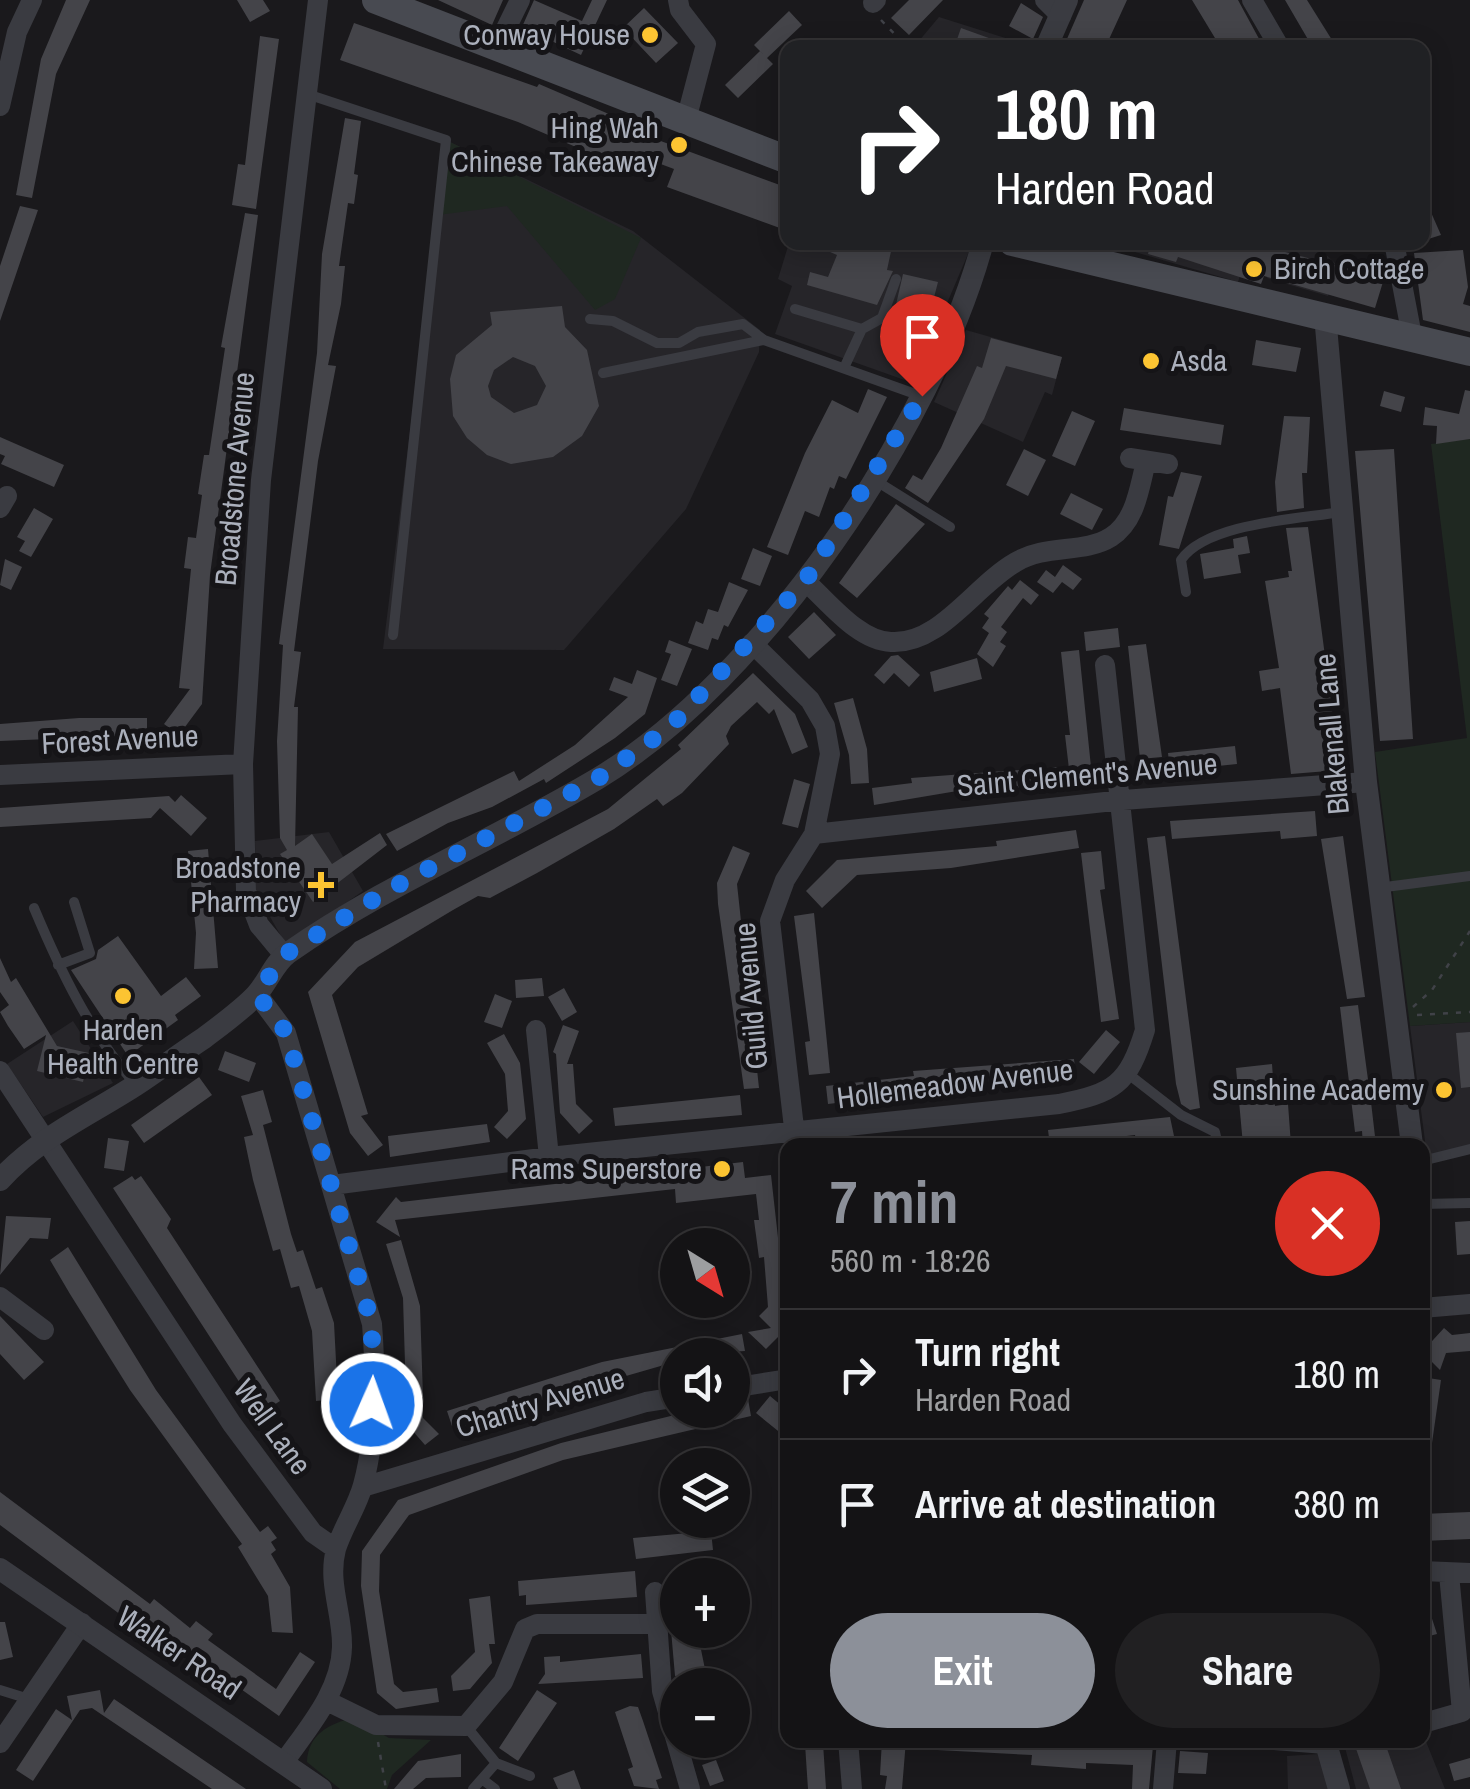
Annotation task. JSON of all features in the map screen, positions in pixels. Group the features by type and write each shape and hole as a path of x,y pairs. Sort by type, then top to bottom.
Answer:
{"main road":[{"path":"376,0 780,157"},
{"path":"1046,250 1470,352"}],"street":[{"path":"0,106 18,32 32,0"},
{"name":"Broadstone Avenue","path":"284,955 259,925 246,892 243,764 262,480 318,0"},
{"path":"498,45 520,0"},
{"path":"678,0 680,10 706,44 686,120"},
{"path":"1252,0 1275,40"},
{"path":"1048,40 1058,5"},
{"path":"0,1180 41,1140 136,1085 257,994 284,955 392,888 623,762 670,727 752,643 805,581 872,478 922,396 980,250"},
{"path":"1396,250 1412,336"},
{"name":"Blakenall Lane","path":"1325,315 1366,782 1392,1013 1411,1138"},
{"path":"805,581 857,628 885,642 912,642 932,634 966,599 1018,560 1049,548 1086,546 1111,537 1131,516 1138,460 1168,464"},
{"name":"Guild Avenue","path":"752,643 796,684 825,726 830,754 814,834 784,880 770,921 796,1138"},
{"path":"1105,665 1123,800 1145,1030 1135,1063 1127,1074"},
{"name":"Forest Avenue","path":"0,776 243,764"},
{"name":"Saint Clement's Avenue","path":"814,834 1123,800 1366,782"},
{"path":"257,994 286,1032 372,1324 375,1366 363,1486 336,1549 333,1585 342,1649 327,1701 284,1762"},
{"path":"536,1030 549,1157"},
{"name":"Well Lane","path":"0,1072 41,1140 232,1424 313,1533 336,1549"},
{"name":"Hollemeadow Avenue","path":"811,1138 1097,1097 1116,1087 1127,1074"},
{"name":"Hollemeadow Avenue","path":"332,1186 549,1157 780,1141"},
{"path":"2,1301 44,1330"},
{"path":"1430,1307 1470,1304"},
{"path":"750,1385 780,1381"},
{"name":"Chantry Avenue","path":"363,1486 660,1400"},
{"name":"Walker Road","path":"0,1569 322,1789"},
{"path":"1430,1572 1460,1574 1462,1712 1430,1721"},
{"path":"655,1592 662,1691 690,1789"},
{"path":"0,1743 82,1623"},
{"path":"327,1701 376,1726 466,1726 503,1682 525,1629 537,1624 655,1624"},
{"path":"849,1748 852,1789"},
{"path":"1163,1789 1167,1748"},
{"path":"1327,1748 1338,1789"}],"lane":[{"path":"306,94 446,140 393,635"},
{"path":"844,368 862,329 882,318 896,279"},
{"path":"795,308 862,329"},
{"path":"590,319 613,320 657,343 679,344 698,332 743,324 764,340 922,396"},
{"path":"603,373 764,340"},
{"path":"872,478 950,527"},
{"path":"1186,592 1182,560 1194,547 1236,527 1342,512"},
{"path":"1378,888 1470,876"},
{"path":"58,965 90,953 74,902"},
{"path":"34,908 58,965 106,1050 136,1085"},
{"path":"1127,1074 1180,1116 1214,1132 1216,1138"},
{"path":"1430,1159 1470,1148"},
{"path":"1430,1204 1470,1203"},
{"path":"0,1690 30,1699"},
{"path":"466,1726 496,1764 530,1776"},
{"path":"473,1789 496,1764"},
{"path":"482,1779 495,1789"}],"path":[{"path":"875,6 902,40"},
{"path":"1392,1013 1413,1007 1432,990 1470,931"},
{"path":"1392,1013 1470,1012"},
{"path":"376,1726 386,1789"}],"shaded area":[{"path":"939,17 1012,40 920,40"},
{"path":"446,140 633,231 760,330 759,352 686,509 564,650 383,649"},
{"path":"446,140 641,238 615,299 595,310 507,206 438,215"},
{"path":"787,250 970,250 913,383 775,334 792,286 778,279"},
{"path":"1128,250 1249,250 1238,282"},
{"path":"1274,250 1321,250 1338,266 1328,296 1267,278"},
{"path":"966,330 1062,357 1052,395 1045,392 1023,442 934,402"},
{"path":"1470,439 1470,1022 1410,1026 1375,752 1467,738 1431,444"},
{"path":"329,832 363,891 286,945 256,892 255,841"},
{"path":"73,1021 113,1083 43,1117 7,1064"},
{"name":"Sunshine Academy","path":"1470,1022 1470,1153 1430,1156 1410,1026"},
{"path":"354,1718 389,1738 431,1740 392,1775 387,1789 340,1789 307,1762 308,1753 322,1732"},
{"path":"1345,1748 1429,1748 1445,1789 1356,1789"},
{"path":"1318,1754 1330,1789 1288,1789 1287,1756"}],"building":[{"path":"66,0 90,0 56,74 32,198 16,195 41,59"},
{"path":"237,0 263,0 270,11 250,22"},
{"path":"438,0 503,0 492,25"},
{"path":"534,0 582,21 592,0 607,0 581,55 522,27"},
{"path":"909,0 943,0 909,35 891,18"},
{"path":"1084,0 1127,0 1109,40 1066,40"},
{"path":"1192,0 1238,0 1260,40 1216,40"},
{"path":"1285,0 1307,0 1332,40 1308,40"},
{"path":"1021,3 1043,17 1033,39 1009,26"},
{"name":"Conway House","path":"644,8 678,43 656,63 623,28"},
{"path":"789,11 802,25 786,40 780,40 780,46 767,58 754,45"},
{"path":"354,23 537,87 539,84 660,136 658,140 780,185 780,228 667,187 674,169 650,160 643,176 518,122 340,60"},
{"path":"961,28 994,40 957,40"},
{"path":"260,36 279,39 256,209 232,205 238,164 245,165"},
{"path":"760,51 773,64 738,98 725,85"},
{"path":"345,118 361,121 354,174 358,175 354,204 348,203 339,266 345,266 341,304 328,365 336,366 318,461 294,651 301,652 294,707 298,707 295,846 312,834 332,864 380,833 387,845 313,902 280,854 287,850 280,838 277,741 283,645 279,644 317,353 322,254"},
{"path":"20,206 38,210 0,321 0,266"},
{"path":"1430,210 1441,235 1430,238"},
{"path":"245,213 258,215 210,575 202,704 179,735 164,724 190,689 179,688 191,569 184,568 188,537 196,538 202,495 198,494 204,455 209,455 225,348 221,347"},
{"path":"825,250 891,250 887,270 893,271 877,305 807,285 810,272 828,277 837,255"},
{"path":"1149,250 1277,250 1346,268 1349,258 1386,272 1375,308 1264,276 1261,284 1178,257 1176,262 1148,254"},
{"path":"1463,250 1468,287 1463,304 1470,306 1470,332 1423,320 1414,253"},
{"path":"903,274 938,282 929,317 895,309"},
{"path":"562,306 565,327 587,350 599,406 582,436 553,457 511,464 487,455 467,438 453,416 450,379 456,355 492,325 490,312","holes":["513,357 535,366 546,386 537,405 514,413 491,397 488,386 494,370"]},
{"path":"991,338 1062,357 1056,379 1006,366 984,419 928,503 905,488 913,475 922,480 941,448 977,366 982,368"},
{"path":"1256,340 1301,348 1296,372 1252,365"},
{"path":"868,389 887,397 846,479 839,476 834,489 830,487 819,517 805,511 788,555 767,547 805,453 832,400 858,413"},
{"path":"1465,390 1470,391 1470,439 1436,444 1437,426 1423,425 1425,407 1459,414"},
{"path":"1384,391 1405,397 1401,412 1380,406"},
{"path":"1124,408 1224,425 1221,445 1120,430"},
{"path":"1072,411 1095,421 1075,466 1052,456"},
{"path":"1284,416 1310,417 1307,473 1302,473 1304,508 1277,512 1275,482"},
{"path":"0,437 64,465 54,487 1,464 5,456 0,454"},
{"path":"1024,449 1046,460 1028,496 1006,485"},
{"path":"1394,449 1413,739 1380,741 1355,451"},
{"path":"1181,472 1202,476 1179,549 1159,545 1168,496 1173,497"},
{"path":"1071,493 1103,509 1092,530 1060,514"},
{"path":"896,504 925,524 857,598 839,583"},
{"path":"34,508 53,519 31,557 19,551 25,541 17,537"},
{"path":"1308,527 1340,770 1291,774 1280,688 1262,691 1259,671 1279,668 1265,581 1289,577 1288,571 1292,571 1286,528"},
{"path":"1247,536 1250,553 1238,555 1241,573 1204,579 1200,554 1234,548 1233,539"},
{"path":"753,548 772,556 760,586 741,579"},
{"path":"5,559 22,567 11,590 0,585"},
{"path":"1063,565 1082,579 1073,590 1062,582 1053,593 1037,582 1046,570 1055,577"},
{"path":"1020,580 1039,595 1031,605 1023,598 1001,627 1007,632 1000,642 1006,646 993,667 977,654 989,633 982,628 989,618 984,614 1008,586 1012,590"},
{"path":"729,582 748,590 728,627 724,625 718,640 712,638 708,650 688,643 696,621 703,624 708,609 718,612"},
{"path":"814,612 836,635 809,659 788,637"},
{"path":"1118,628 1120,647 1086,651 1084,632"},
{"path":"669,640 692,649 677,686 661,680 671,654 665,652"},
{"path":"1146,644 1162,757 1140,759 1128,646"},
{"path":"1079,650 1091,767 1069,769 1065,735 1070,735 1061,652"},
{"path":"898,655 920,675 909,687 894,673 884,684 874,675 891,656"},
{"path":"977,658 982,679 934,692 930,672"},
{"path":"637,670 657,678 645,714 615,738 546,783 544,779 397,851 386,834 514,771 519,781 575,745 628,697 609,690 614,677 632,684"},
{"path":"753,673 795,714 808,747 792,754 774,709 769,714 757,702 731,726 726,736 729,744 682,793 663,806 657,799 614,829 490,898 478,896 453,910 358,967 332,995 368,1114 361,1116 383,1145 368,1156 350,1133 308,992 355,942 608,809 681,749 678,745"},
{"path":"853,698 867,749 869,783 851,784 849,755 834,703"},
{"path":"147,718 147,735 0,741 0,724"},
{"path":"1235,746 1237,764 1170,771 1168,753"},
{"path":"1059,767 1061,784 982,791 981,787 874,805 872,788 912,783 911,778"},
{"path":"794,779 810,784 798,828 782,824"},
{"path":"181,795 207,818 191,836 160,808 151,818 0,827 0,808 169,796 175,802"},
{"path":"1315,811 1317,836 1281,839 1280,831 1172,839 1170,821"},
{"path":"1076,830 1079,848 951,868 857,875 822,908 806,891 837,860 997,846 996,841"},
{"path":"1165,836 1200,1108 1190,1110 1181,1104 1176,1084 1147,838"},
{"path":"1343,836 1365,997 1347,999 1321,839"},
{"path":"733,846 750,853 737,884 759,1088 744,1089 718,904 717,883"},
{"path":"208,849 218,968 194,969 196,933 188,851"},
{"path":"1101,851 1105,889 1100,890 1119,1019 1101,1022 1081,853"},
{"path":"814,913 830,1073 809,1075 805,1042 810,1041 794,916"},
{"name":"Harden Health Centre","path":"118,936 161,996 186,977 201,996 175,1015 178,1020 128,1056 71,970 96,959 98,950"},
{"path":"0,958 11,982 16,978 57,1046 89,1053 83,1082 37,1071 46,1035 24,1049 8,1026 0,1012 9,1005 0,992"},
{"path":"542,978 544,996 516,998 515,980"},
{"path":"564,988 577,1012 562,1021 548,997"},
{"path":"495,994 512,1001 502,1028 484,1022"},
{"path":"1358,1005 1375,1138 1362,1138 1362,1131 1355,1132 1340,1007"},
{"path":"563,1025 579,1031 567,1064 573,1064 576,1104 593,1121 579,1134 560,1113 553,1052"},
{"path":"1106,1030 1120,1042 1094,1074 1079,1062"},
{"path":"1470,1032 1470,1087 1461,1088 1456,1033"},
{"path":"504,1034 520,1063 526,1119 507,1139 494,1127 508,1111 505,1074 487,1043"},
{"path":"225,1051 256,1063 249,1082 218,1070"},
{"path":"1074,1059 1076,1078 910,1090 911,1094 828,1104 826,1086 914,1076 913,1071"},
{"path":"1272,1064 1275,1106 1288,1104 1290,1138 1242,1138 1236,1068"},
{"path":"199,1077 212,1095 144,1143 131,1125"},
{"path":"263,1090 272,1122 263,1125 291,1234 297,1252 303,1250 316,1289 322,1287 334,1323 338,1399 316,1401 312,1331 299,1286 291,1288 280,1249 273,1251 253,1180 244,1137 253,1135 241,1096"},
{"path":"740,1095 742,1115 615,1126 613,1108"},
{"path":"1170,1117 1174,1136 1049,1138 1048,1130"},
{"path":"487,1124 490,1142 390,1157 388,1136"},
{"path":"108,1138 129,1141 124,1171 104,1168"},
{"path":"743,1162 745,1178 771,1175 780,1255 780,1335 766,1349 748,1332 771,1328 759,1316 768,1307 764,1257 759,1258 754,1220 759,1220 756,1194 676,1203 675,1189 395,1220 400,1237 376,1222 396,1197 401,1202"},
{"path":"132,1176 135,1180 141,1176 171,1219 167,1228 280,1401 260,1414 113,1188"},
{"path":"6,1216 51,1218 48,1239 30,1238 0,1275"},
{"path":"1470,1221 1470,1254 1457,1255 1455,1222"},
{"path":"401,1240 420,1306 423,1397 406,1397 403,1298 386,1244"},
{"path":"68,1247 156,1390 260,1532 268,1526 277,1538 271,1542 276,1550 271,1554 290,1587 293,1633 272,1632 268,1596 238,1547 242,1544 130,1390 50,1260"},
{"path":"0,1316 44,1362 24,1380 0,1354"},
{"path":"1444,1328 1452,1335 1470,1333 1470,1351 1446,1353 1440,1370 1430,1360 1430,1343"},
{"path":"660,1350 660,1366 452,1426 447,1411 602,1362"},
{"path":"1430,1378 1441,1380 1430,1457"},
{"path":"770,1396 780,1404 780,1432 756,1413"},
{"path":"423,1405 423,1418 439,1434 425,1445 404,1421"},
{"path":"660,1419 660,1428 700,1428 563,1460 409,1515 380,1555 379,1591 394,1684 403,1692 437,1688 439,1702 396,1709 377,1693 361,1586 362,1551 398,1500 561,1443"},
{"path":"0,1492 150,1604 154,1599 190,1628 196,1621 213,1634 208,1640 276,1689 300,1652 315,1662 279,1716 127,1608 121,1615 0,1525"},
{"path":"1470,1512 1470,1539 1430,1541 1430,1514"},
{"path":"633,1538 712,1538 713,1550 636,1559"},
{"path":"635,1571 637,1597 526,1605 526,1595 519,1596 518,1581"},
{"path":"490,1596 495,1644 489,1644 492,1663 470,1689 453,1691 451,1676 475,1652 469,1599"},
{"path":"1430,1612 1437,1634 1430,1636"},
{"path":"0,1622 5,1622 13,1657 0,1660"},
{"path":"673,1648 701,1648 705,1668 674,1668"},
{"path":"641,1654 643,1678 538,1684 545,1674 544,1657 560,1656 560,1662"},
{"path":"100,1690 104,1713 114,1699 246,1789 212,1789 92,1708 80,1710 33,1781 16,1770 56,1709 72,1720 67,1696"},
{"path":"537,1690 557,1703 518,1761 499,1748"},
{"path":"638,1707 643,1721 662,1778 656,1780 659,1789 634,1786 628,1769 633,1767 615,1712"},
{"path":"805,1748 823,1748 826,1789 808,1789"},
{"path":"882,1748 905,1748 902,1789 885,1789 887,1776 880,1775"},
{"path":"1153,1748 1149,1789 1132,1789 1133,1765 1086,1763 1086,1769 1031,1765 1032,1755 918,1749"},
{"path":"1356,1748 1387,1748 1401,1789 1370,1789"},
{"path":"1180,1751 1208,1753 1206,1774 1178,1773"},
{"path":"461,1754 461,1777 426,1778 413,1789 394,1789 418,1761"},
{"path":"1470,1758 1470,1777 1454,1781 1449,1764"},
{"path":"716,1760 724,1781 710,1786 702,1765"},
{"path":"574,1770 581,1789 558,1789 553,1778"}],"place":[{"name":"Conway House","path":"650,35"},
{"name":"Hing Wah Chinese Takeaway","path":"679,145"},
{"name":"Birch Cottage","path":"1254,269"},
{"name":"Asda","path":"1151,361"},
{"name":"Broadstone Pharmacy","path":"321,885"},
{"name":"Harden Health Centre","path":"123,996"},
{"name":"Sunshine Academy","path":"1444,1090"},
{"name":"Rams Superstore","path":"722,1169"}],"route":[{"path":"372,1404 372,1324 286,1032 257,994 284,955 392,888 597,779 670,727 714,685 805,581 922,396"}]}
